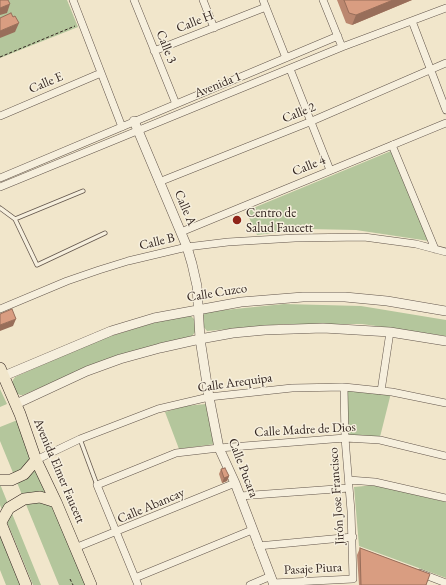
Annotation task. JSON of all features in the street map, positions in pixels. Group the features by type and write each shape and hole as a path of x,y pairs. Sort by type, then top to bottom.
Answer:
{"highway":[{"name":"Avenida Elmer Faucett","path":"2,372 16,404 36,460 56,502 91,585"},
{"path":"0,480 11,480 24,474 36,460"},
{"path":"26,585 0,522 9,508 24,499 40,497 56,502"}],"street":[{"path":"73,0 122,127"},
{"name":"Calle 3","path":"134,0 176,104"},
{"path":"203,0 214,28"},
{"path":"263,0 286,58"},
{"path":"323,0 342,47"},
{"name":"Calle H","path":"154,51 266,8"},
{"name":"Avenida 1","path":"0,187 342,47 446,8"},
{"path":"412,21 446,110"},
{"name":"Avenida 1","path":"0,178 338,36"},
{"name":"Calle 2","path":"160,182 312,121 446,63"},
{"path":"290,68 330,170"},
{"name":"Calle E","path":"0,116 101,73"},
{"name":"Calle A","path":"134,121 187,247 197,286 199,309"},
{"name":"Calle 4","path":"181,232 446,123"},
{"path":"392,145 435,249"},
{"name":"Calle B","path":"0,309 67,281 99,270 128,261 187,247 228,242 288,238 364,237 416,244 446,252"},
{"name":"Calle Cuzco","path":"2,372 111,331 154,318 261,299 324,297 387,301 446,311"},
{"name":"Calle Pucara","path":"199,309 200,339 219,448 240,496 258,546 273,581"},
{"path":"16,404 87,371 120,359 160,348 233,333 295,328 353,329 390,332 446,341"},
{"path":"381,391 390,332"},
{"name":"Calle Arequipa","path":"36,460 80,439 158,409 209,397 292,388 344,388 392,392 446,402"},
{"name":"Jirón Jose Francisco","path":"344,388 345,438 353,538 356,550 353,579"},
{"name":"Calle Madre de Dios","path":"97,485 176,453 219,448 345,438 380,440 446,456"},
{"path":"349,480 375,482 446,498"},
{"name":"Calle Abancay","path":"75,548 235,484"},
{"path":"97,485 137,582 252,530"},
{"path":"240,496 349,488"},
{"path":"258,546 353,538"},
{"path":"413,570 446,583"},
{"name":"Pasaje Piura","path":"273,581 353,579"},
{"path":"250,585 273,581"}],"lane":[{"path":"15,218 82,191"},
{"path":"0,208 15,218 37,265 105,232"},
{"path":"80,439 97,485"}],"path":[{"path":"0,57 82,24"},
{"path":"70,578 73,585"}],"green space":[{"path":"0,0 67,0 78,27 0,58"},
{"path":"391,151 429,241 356,230 307,229 257,235 246,211"},
{"path":"284,304 361,306 446,320 446,336 362,324 284,324 207,331 203,326 202,317 205,312"},
{"path":"189,314 194,319 196,331 192,336 115,356 23,395 16,393 12,383 15,377 99,340 146,325"},
{"path":"343,388 391,393 379,441 346,441"},
{"path":"0,389 7,404 0,407"},
{"path":"206,404 215,444 179,449 165,412 185,406"},
{"path":"20,419 89,585 59,585 0,441 0,427"},
{"path":"0,484 41,585 33,585 0,505"},
{"path":"375,485 446,502 446,578 359,546 354,487"},
{"path":"0,536 20,585 6,585 0,570"}],"building":[{"path":"0,0 8,0 10,4 0,8"},
{"path":"344,0 393,0 356,15 349,13"},
{"path":"11,13 13,17 15,16 19,23 0,31 0,18"},
{"path":"12,309 16,319 0,325 0,314"},
{"path":"225,468 229,476 224,478 221,469"},
{"path":"360,548 430,574 426,585 361,585"}],"place":[{"name":"Centro de Salud Faucett","path":"237,220"}]}
